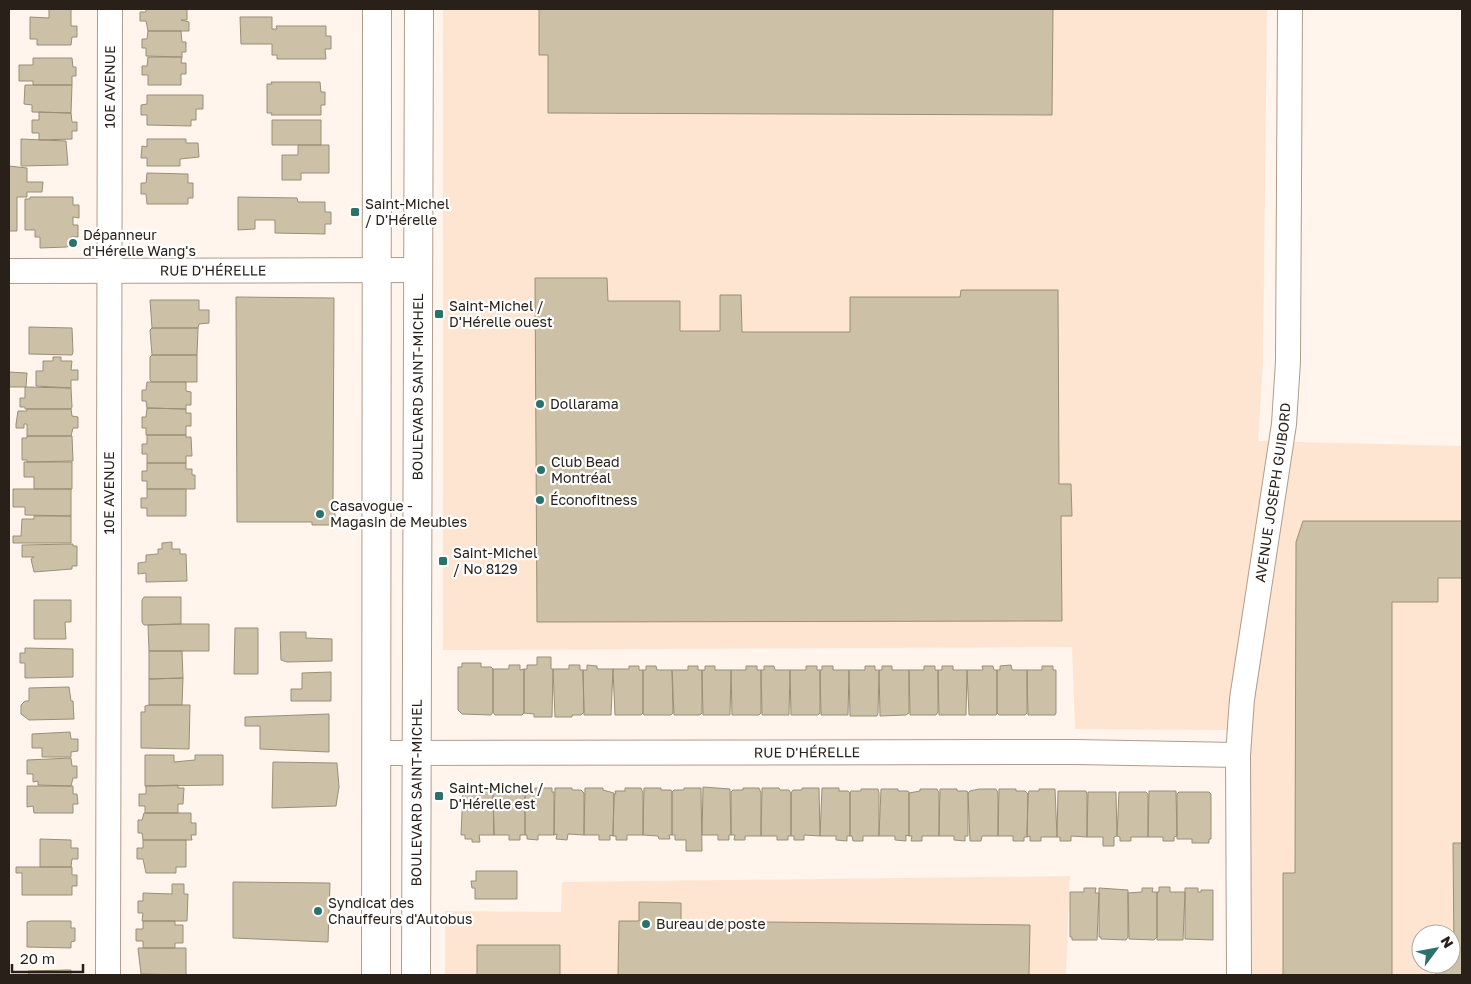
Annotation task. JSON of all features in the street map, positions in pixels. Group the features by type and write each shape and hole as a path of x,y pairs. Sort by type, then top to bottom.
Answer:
{"main road":[{"path":"376,975 377,9"},
{"name":"BOULEVARD SAINT-MICHEL","path":"416,975 419,9"}],"street":[{"name":"10E AVENUE","path":"108,975 110,9"},
{"name":"AVENUE JOSEPH GUIBORD","path":"1239,975 1238,755 1242,699 1284,424 1288,361 1290,9"},
{"name":"RUE D'HÉRELLE","path":"9,271 418,270"},
{"name":"RUE D'HÉRELLE","path":"376,754 1075,752 1238,755"}],"shaded area":[{"path":"443,9 1267,9 1263,362 1258,441 1462,446 1462,975 1239,975 1238,730 1075,729 1072,647 443,650"},
{"path":"1070,876 1066,975 445,975 445,911 561,912 562,882"}],"building":[{"path":"49,9 71,9 71,26 77,26 77,37 72,37 71,45 37,45 37,39 30,39 30,17 49,18"},
{"path":"146,9 187,9 187,20 181,20 189,22 189,31 148,31 146,21 140,21 140,12 146,12"},
{"path":"539,9 1053,9 1052,115 548,113 548,55 539,55"},
{"path":"240,17 272,17 272,29 277,29 276,26 326,26 326,36 331,36 331,49 325,49 326,59 277,59 277,55 272,55 272,44 241,44"},
{"path":"148,31 181,31 182,42 186,42 186,52 182,52 182,57 146,56 146,48 142,48 142,39 147,39"},
{"path":"148,57 182,57 181,63 186,63 186,74 181,74 181,85 148,85 148,75 142,75 142,66 147,66"},
{"path":"33,58 72,58 73,67 76,67 76,76 72,76 72,85 33,85 33,81 19,81 19,65 33,65"},
{"path":"271,82 320,82 321,92 325,92 325,105 321,105 321,115 271,115 272,113 267,113 267,84 272,84"},
{"path":"25,85 72,85 71,113 32,112 32,105 24,104"},
{"path":"147,95 203,95 203,109 196,109 196,120 191,120 191,126 147,125 147,115 141,115 141,105 147,104"},
{"path":"39,112 71,113 72,122 77,122 77,131 72,131 72,139 39,140 39,133 32,133 32,120 39,120"},
{"path":"272,120 321,120 321,145 272,145"},
{"path":"21,139 66,141 68,165 21,166"},
{"path":"147,139 186,139 186,143 198,143 199,157 180,159 180,166 147,166 147,158 141,158 142,146 147,147"},
{"path":"298,145 329,145 329,173 301,173 301,180 282,180 282,155 298,155"},
{"path":"9,166 27,168 27,182 43,182 42,192 27,192 27,197 17,197 17,231 9,231"},
{"path":"147,173 188,174 188,183 193,183 193,198 188,198 188,204 147,204 146,194 141,194 141,183 146,183"},
{"path":"30,197 73,197 73,205 79,205 79,218 73,217 73,225 78,225 78,237 71,237 72,243 67,247 40,248 40,237 35,237 35,230 25,230 25,199 30,199"},
{"path":"238,197 297,198 298,202 325,202 325,212 331,212 331,224 325,224 325,234 275,233 275,220 255,220 255,229 238,230"},
{"path":"535,278 607,278 608,301 680,301 680,331 720,331 720,295 741,295 742,332 850,332 850,297 960,297 961,290 1058,290 1059,484 1071,484 1072,516 1061,516 1062,621 537,622"},
{"path":"236,297 334,298 333,502 335,502 335,525 312,525 312,522 237,522"},
{"path":"150,300 199,300 199,310 209,310 209,323 199,324 198,328 152,328"},
{"path":"29,327 72,328 72,355 29,354"},
{"path":"152,328 198,328 197,355 152,355 150,330"},
{"path":"152,355 197,355 197,382 152,382 150,380 150,357"},
{"path":"53,357 61,357 61,361 72,361 71,370 78,370 78,380 71,380 71,388 36,386 36,371 43,371 43,361 53,361"},
{"path":"9,372 27,373 26,387 9,387"},
{"path":"147,382 186,382 186,391 191,392 191,405 186,405 186,409 147,408 146,401 142,401 142,390 146,390"},
{"path":"25,387 71,388 72,407 71,409 25,409 25,407 20,407 20,398 25,398"},
{"path":"147,408 186,409 186,413 191,413 191,426 186,426 186,435 146,435 146,428 142,428 142,417 146,417"},
{"path":"27,409 71,409 72,416 78,417 78,428 73,428 71,436 27,436 27,424 24,424 24,428 16,428 16,424 18,411 27,411"},
{"path":"147,435 186,435 186,437 191,437 192,456 186,456 186,463 147,463 147,454 142,454 142,444 147,444"},
{"path":"27,436 72,436 73,461 27,462 27,460 22,460 22,438 27,438"},
{"path":"24,462 72,462 72,489 34,489 34,477 24,477"},
{"path":"147,463 186,463 186,469 192,469 192,475 195,475 195,489 147,489 147,481 142,481 142,471 147,471"},
{"path":"13,489 71,489 71,516 25,515 25,507 13,507"},
{"path":"147,489 186,489 186,516 147,516 147,508 141,508 141,498 147,498"},
{"path":"34,516 71,516 71,543 13,543 13,536 21,536 22,519 34,519"},
{"path":"1303,521 1462,521 1462,578 1438,578 1438,602 1392,602 1392,975 1283,975 1283,873 1295,873 1296,542"},
{"path":"172,542 172,549 180,549 180,554 186,554 187,581 146,582 146,573 138,574 138,563 146,562 146,555 158,554 158,549 162,549 162,543"},
{"path":"73,544 73,546 77,546 77,566 72,566 72,569 34,572 31,559 34,557 22,557 22,545"},
{"path":"144,597 181,597 181,624 144,625 142,622 142,600"},
{"path":"34,600 71,600 71,622 65,622 66,639 34,639"},
{"path":"209,624 209,651 149,651 148,625"},
{"path":"235,628 258,628 258,674 234,674"},
{"path":"280,632 306,632 306,638 332,639 332,661 287,662 281,660"},
{"path":"25,648 73,649 73,677 25,678 25,663 20,663 20,653 25,653"},
{"path":"149,651 182,651 183,678 149,679"},
{"path":"537,657 551,657 551,669 553,669 552,717 534,717 534,714 524,713 524,669 527,669 527,665 537,665"},
{"path":"462,663 481,663 481,667 491,667 493,669 493,712 491,715 462,714 458,710 458,667 462,667"},
{"path":"509,665 520,665 520,670 524,669 524,713 522,715 495,715 493,712 493,669 509,669"},
{"path":"569,665 580,665 580,670 583,670 584,712 581,715 572,715 572,717 555,717 553,669 569,669"},
{"path":"587,665 597,666 597,669 613,669 611,715 584,715 583,670 587,670"},
{"path":"1011,665 1012,670 1027,670 1027,713 1025,715 999,715 997,713 997,670 1000,670 1000,666"},
{"path":"629,666 639,666 639,670 643,670 643,713 641,715 615,715 613,669 629,669"},
{"path":"646,666 656,666 657,670 672,670 673,713 671,715 644,715 643,670 646,670"},
{"path":"688,666 698,666 698,670 702,670 702,713 700,715 674,715 672,670 688,670"},
{"path":"705,666 715,666 715,670 731,670 730,715 703,715 702,670 705,670"},
{"path":"746,666 757,666 757,670 761,670 761,713 759,715 732,715 731,670 746,670"},
{"path":"764,666 774,666 775,670 790,670 789,715 762,715 761,670 764,670"},
{"path":"806,666 817,666 817,670 820,670 820,713 818,715 791,715 790,670 806,670"},
{"path":"822,666 833,666 833,670 849,670 848,715 821,715 820,670 822,670"},
{"path":"865,666 875,666 875,670 879,670 878,713 877,716 850,716 849,670 865,670"},
{"path":"882,666 892,666 892,670 909,670 909,713 906,715 880,716 879,670 882,670"},
{"path":"924,666 935,666 935,670 938,670 938,712 936,715 910,715 909,670 924,670"},
{"path":"942,666 953,666 953,670 967,670 966,715 939,715 938,670 942,670"},
{"path":"982,666 993,666 994,670 997,670 996,715 969,715 967,670 983,670"},
{"path":"1042,666 1053,666 1053,670 1056,670 1056,713 1055,715 1028,715 1027,670 1042,670"},
{"path":"331,672 331,701 291,701 291,689 302,689 302,673"},
{"path":"183,678 182,705 149,705 149,679"},
{"path":"69,687 71,701 73,701 74,719 29,720 21,714 21,705 25,701 29,701 29,688"},
{"path":"190,705 189,749 141,748 141,712 145,712 145,706"},
{"path":"329,714 329,752 260,749 260,726 245,726 245,717"},
{"path":"70,732 71,739 78,739 78,751 71,752 71,757 42,757 42,748 32,748 32,734"},
{"path":"145,755 174,755 174,762 195,760 195,755 223,755 223,785 145,786"},
{"path":"71,758 72,766 77,766 77,778 73,778 71,786 38,785 38,781 33,782 33,774 27,774 27,760"},
{"path":"273,762 337,763 339,787 336,806 272,808"},
{"path":"178,785 178,788 184,788 183,804 178,804 178,813 145,813 145,806 139,806 139,794 146,794 146,786"},
{"path":"27,786 73,786 73,794 77,794 78,804 73,804 73,813 34,813 33,806 27,807"},
{"path":"703,787 730,789 731,835 729,835 729,840 718,840 718,835 702,835"},
{"path":"535,788 552,788 552,792 554,792 554,835 538,835 538,840 527,839 527,835 525,835 525,792 535,790"},
{"path":"555,788 572,788 572,790 581,790 584,793 584,835 568,834 567,840 556,839 557,834 554,835"},
{"path":"585,788 603,788 603,790 614,793 613,836 610,835 610,840 599,840 599,835 584,835"},
{"path":"625,788 641,788 643,793 643,835 627,835 627,840 616,840 616,836 613,836 614,794 616,794 615,791 625,791"},
{"path":"644,788 671,790 672,835 669,835 670,839 659,839 658,836 643,835"},
{"path":"684,788 701,788 702,851 686,851 686,840 675,840 675,835 672,835 672,792 674,790 684,790"},
{"path":"743,788 759,788 761,793 761,836 745,836 745,840 734,840 735,835 731,835 731,792 733,790 743,790"},
{"path":"762,788 779,788 780,790 789,790 791,793 791,836 788,836 788,840 777,840 777,836 761,836"},
{"path":"802,788 819,788 820,836 804,835 804,840 794,840 794,836 791,836 791,793 793,790 802,790"},
{"path":"822,788 839,788 839,791 848,791 850,793 850,836 847,836 847,841 836,840 836,836 820,836"},
{"path":"861,789 878,789 879,836 863,836 863,841 853,841 852,836 850,836 850,793 851,791 861,791"},
{"path":"881,789 898,789 898,791 908,791 909,793 909,836 906,835 906,841 895,840 895,836 879,836"},
{"path":"920,789 937,789 939,793 939,836 922,836 922,841 911,841 912,836 909,836 909,793 920,791"},
{"path":"940,789 957,789 957,791 967,791 968,793 968,836 965,836 965,841 954,840 954,836 939,836"},
{"path":"979,789 996,789 998,793 998,836 982,836 981,841 970,841 968,793"},
{"path":"999,789 1016,789 1016,791 1025,791 1028,794 1027,837 1024,837 1024,841 1013,841 1013,836 998,836"},
{"path":"1039,789 1055,789 1057,837 1041,837 1041,841 1030,841 1030,836 1027,837 1028,794 1029,791 1039,791"},
{"path":"463,790 492,790 493,792 494,835 479,835 480,842 472,842 472,839 465,839 465,835 461,835"},
{"path":"495,790 522,790 525,792 525,835 520,835 520,840 509,840 509,835 494,835 493,792"},
{"path":"1058,791 1086,791 1087,837 1071,836 1071,841 1060,841 1060,837 1057,837"},
{"path":"1149,791 1176,791 1177,836 1174,837 1174,841 1163,841 1163,837 1148,837"},
{"path":"1088,792 1116,792 1117,836 1114,837 1114,846 1103,846 1103,837 1087,837"},
{"path":"1119,792 1146,792 1148,794 1148,837 1131,837 1131,841 1120,841 1120,837 1117,836"},
{"path":"1179,792 1209,792 1211,794 1211,839 1209,839 1209,843 1192,843 1192,839 1177,839 1177,794"},
{"path":"144,813 191,813 191,823 196,823 196,835 191,835 192,840 143,840 142,833 138,833 138,820 142,820"},
{"path":"40,839 71,840 71,848 78,848 78,859 72,859 71,867 40,867"},
{"path":"143,840 186,840 186,867 176,867 176,873 146,873 143,859 137,859 137,848 143,848"},
{"path":"1453,843 1462,843 1462,975 1436,975 1461,974 1461,924 1454,924"},
{"path":"16,867 72,867 72,875 77,875 77,886 72,886 72,895 22,895 22,873 16,873"},
{"path":"476,871 517,871 517,899 475,899 475,888 472,888 471,881 476,881"},
{"path":"233,882 330,883 328,942 233,938"},
{"path":"172,884 184,884 184,894 188,894 187,921 142,921 143,913 138,913 138,901 143,901 143,893 172,894"},
{"path":"1159,887 1170,887 1170,892 1185,892 1183,940 1157,940 1157,892 1159,892"},
{"path":"1084,888 1096,888 1095,893 1099,893 1097,940 1072,940 1072,937 1070,937 1070,892 1084,892"},
{"path":"1099,888 1128,890 1128,937 1126,940 1101,939 1099,937"},
{"path":"1142,888 1153,888 1152,892 1157,892 1157,937 1154,940 1129,939 1128,893 1142,892"},
{"path":"1185,888 1198,888 1198,892 1201,892 1201,890 1213,890 1213,940 1185,939"},
{"path":"639,902 681,903 681,921 1030,925 1029,975 618,975 619,921 639,921"},
{"path":"71,921 71,928 75,928 75,941 71,942 71,948 27,947 27,922"},
{"path":"143,921 175,921 175,925 183,925 183,943 175,943 175,948 143,948 143,941 136,941 136,929 143,929"},
{"path":"477,945 560,945 560,975 477,975"},
{"path":"138,948 186,948 186,975 141,974"},
{"path":"71,970 71,975 29,975 28,971"}],"place":[{"name":"Saint-Michel / D'Hérelle","path":"355,212"},
{"name":"Dépanneur d'Hérelle Wang's","path":"73,243"},
{"name":"Saint-Michel / D'Hérelle ouest","path":"439,314"},
{"name":"Dollarama","path":"540,404"},
{"name":"Club Bead Montréal","path":"541,470"},
{"name":"Éconofitness","path":"540,500"},
{"name":"Casavogue - Magasin de Meubles","path":"320,514"},
{"name":"Saint-Michel / No 8129","path":"443,561"},
{"name":"Saint-Michel / D'Hérelle est","path":"439,796"},
{"name":"Syndicat des Chauffeurs d'Autobus","path":"318,911"},
{"name":"Bureau de poste","path":"646,924"}]}
